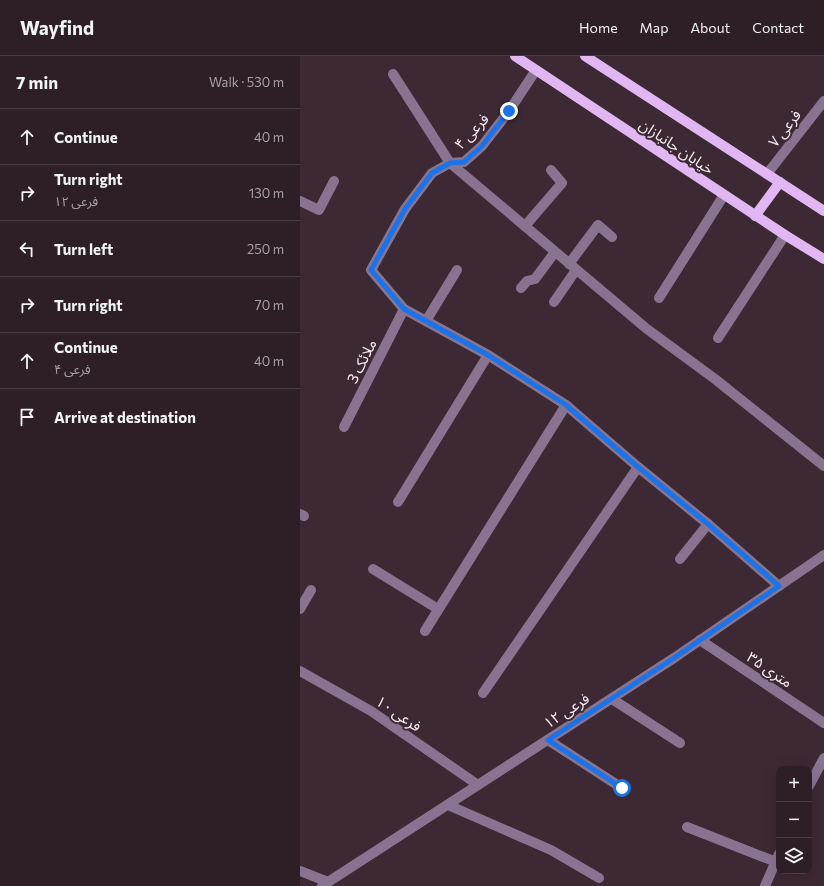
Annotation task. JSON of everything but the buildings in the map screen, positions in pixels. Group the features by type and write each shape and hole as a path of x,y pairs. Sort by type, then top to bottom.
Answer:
{"main road":[{"name":"خیابان جانبازان","path":"515,56 755,216 824,259"},
{"name":"خیابان جانبازان","path":"585,56 824,211"},
{"path":"755,216 780,182"}],"street":[{"name":"فرعی ۴","path":"404,309 371,270 405,209 432,173 450,163 464,162 482,146 509,111 536,70"},
{"path":"393,74 450,163 647,329 715,379 824,466"},
{"name":"فرعی ۷","path":"767,174 824,101"},
{"path":"524,226 562,182 550,170"},
{"path":"300,201 319,210 334,180"},
{"path":"659,298 724,195"},
{"path":"554,302 572,267 598,225 612,237"},
{"path":"718,338 785,235"},
{"path":"521,288 527,281 534,279 554,252"},
{"path":"426,321 457,270"},
{"path":"404,309 488,355 566,405 638,467 708,524 779,586"},
{"name":"ملائک 3","path":"344,427 404,309"},
{"path":"398,502 488,355"},
{"path":"425,631 566,405"},
{"path":"483,693 638,467"},
{"path":"680,559 708,524"},
{"name":"فرعی ۱۲","path":"325,884 612,699 824,555"},
{"path":"373,569 438,609"},
{"path":"300,608 311,590"},
{"name":"۳۵ متری","path":"700,640 824,723"},
{"name":"فرعی ۱۰","path":"300,671 371,710 478,785"},
{"path":"612,699 680,743"},
{"path":"548,740 622,788"},
{"path":"812,780 824,758"},
{"path":"448,805 551,850 599,878"},
{"path":"687,827 776,858"},
{"path":"764,886 776,860"},
{"path":"300,871 325,884"}],"route":[{"path":"509,111 482,146 464,162 450,163 432,173 405,209 371,270 404,309 488,355 566,405 638,467 708,524 779,586 674,658 548,740 622,788"}]}
